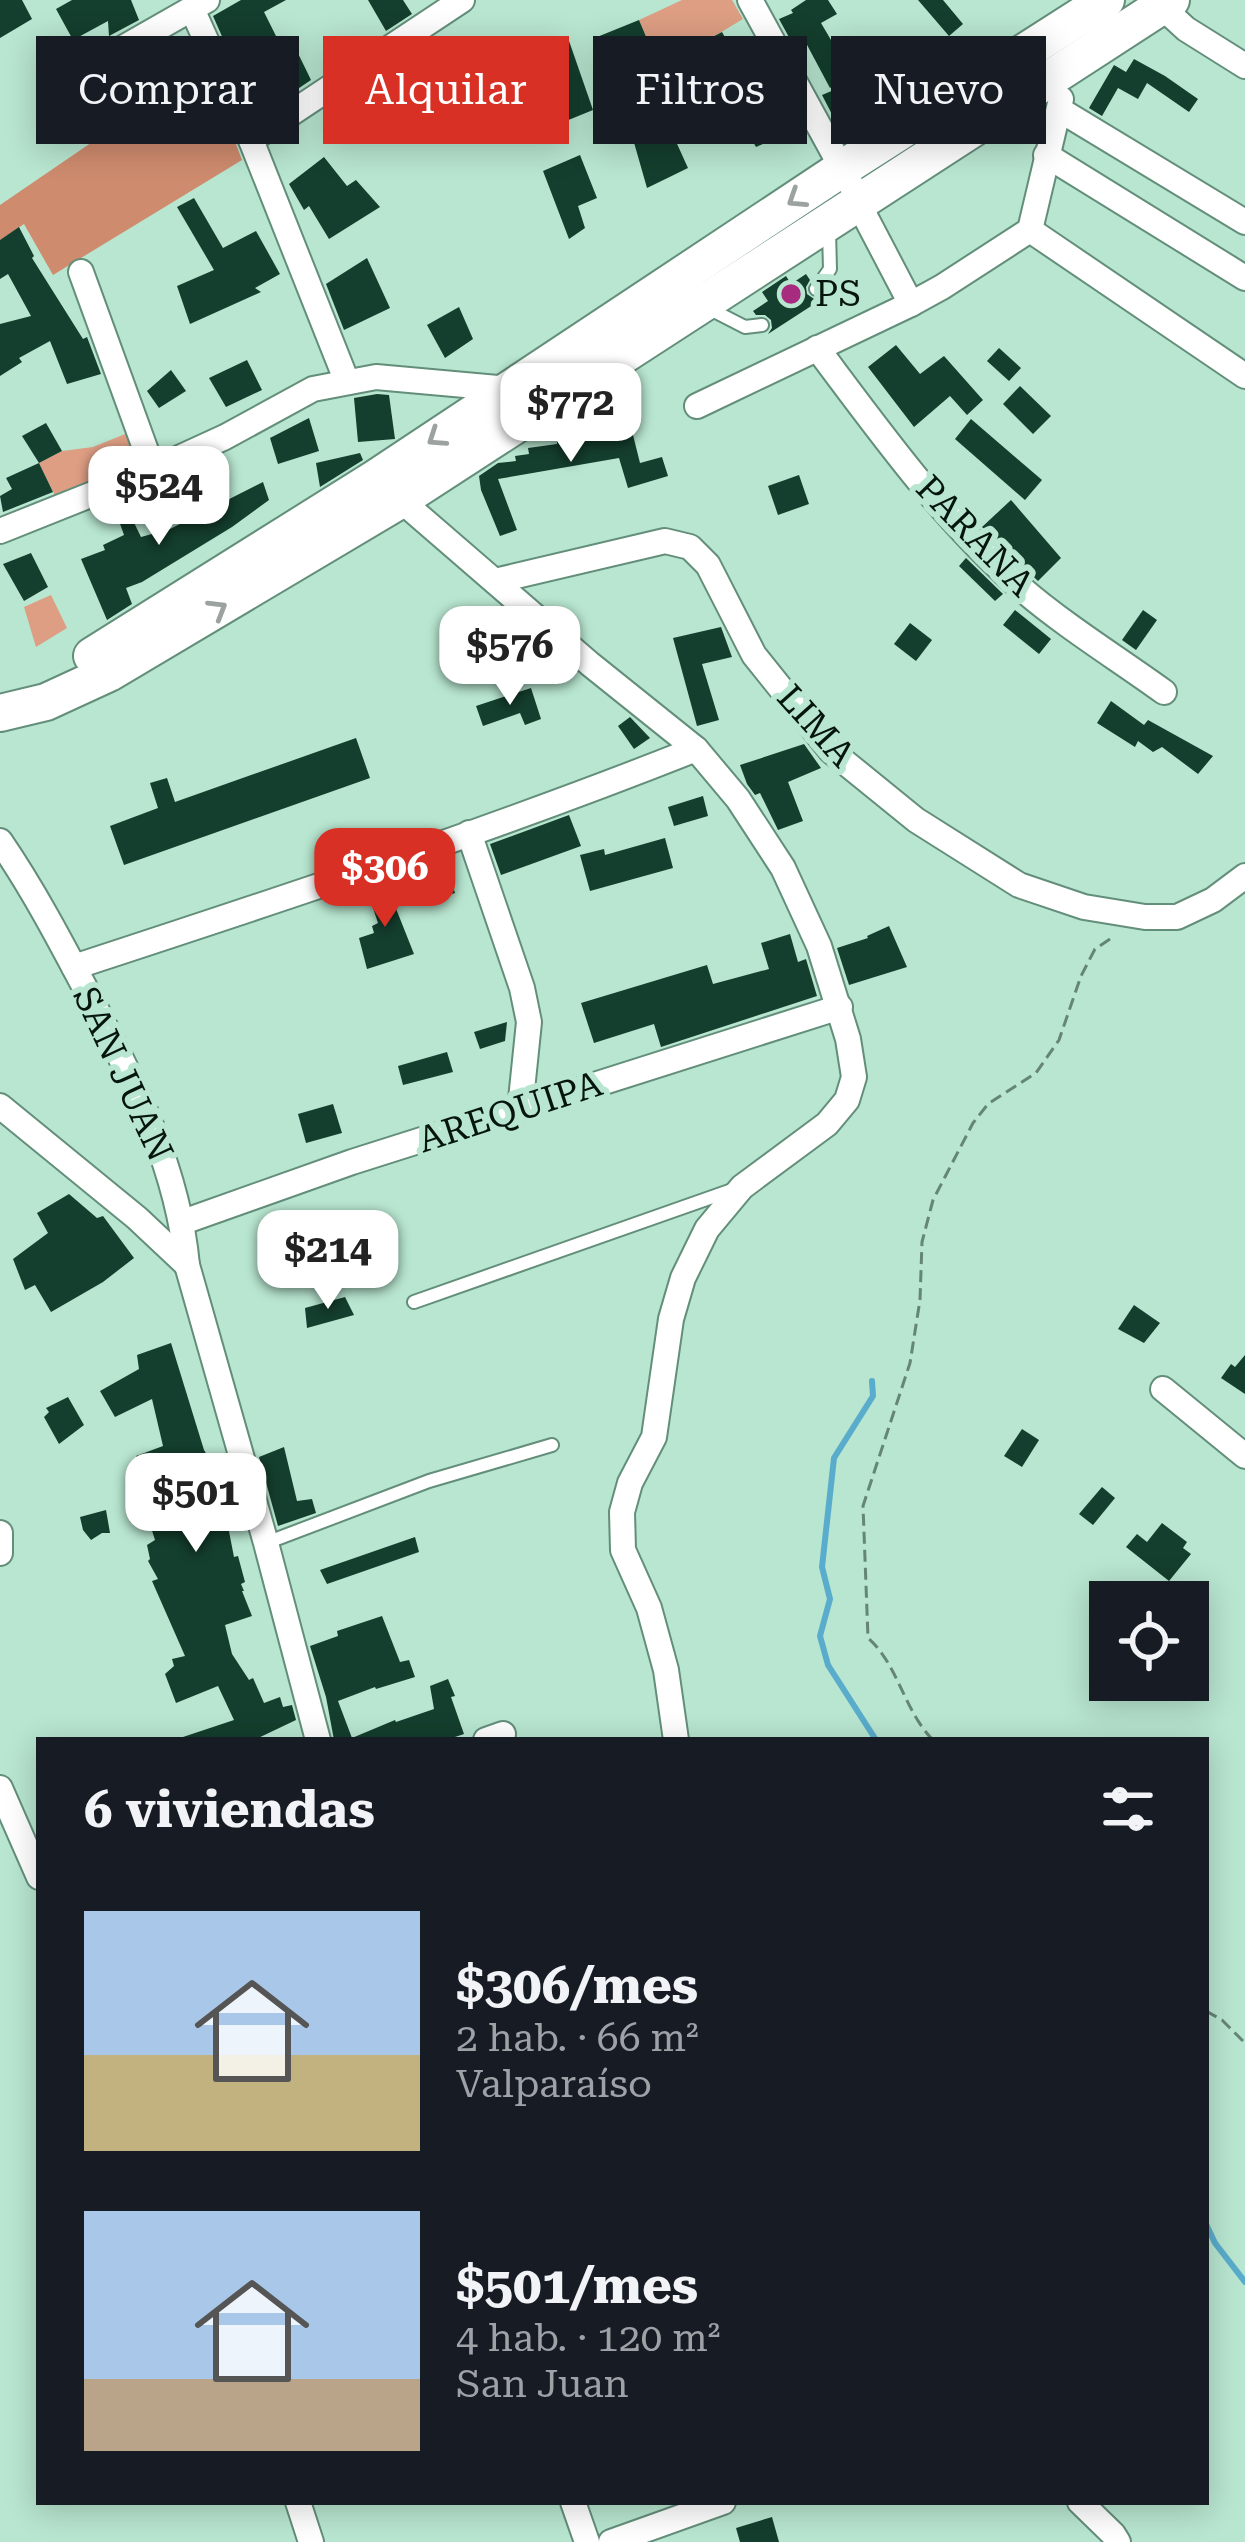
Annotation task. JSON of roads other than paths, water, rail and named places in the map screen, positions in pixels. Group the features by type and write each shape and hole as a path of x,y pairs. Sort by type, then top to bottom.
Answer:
{"main road":[{"path":"0,713 46,702 109,673 388,489 509,389 1106,0"},
{"path":"0,691 41,679 98,652 161,610 388,489 702,305 1166,3"}],"street":[{"path":"299,108 462,0"},
{"path":"750,0 911,304"},
{"path":"1166,3 1186,29 1245,66"},
{"path":"144,36 200,4 212,36"},
{"path":"697,406 911,304 1024,237 1030,230 1067,68"},
{"path":"1060,110 1245,222"},
{"path":"253,144 347,382"},
{"path":"1046,155 1245,278"},
{"path":"1030,230 1245,376"},
{"path":"81,272 153,470"},
{"name":"PARANA","path":"817,349 966,536 1024,590 1164,692"},
{"path":"0,531 153,470 313,389 376,377 509,389"},
{"path":"388,489 696,749 738,799 783,868 819,946 840,1007 854,1077 848,1100 827,1124 742,1187 707,1229 682,1278 671,1319 655,1437 622,1512 623,1550 649,1608 666,1670 676,1737"},
{"name":"LIMA","path":"495,580 665,541 690,547 708,565 754,655 831,751 916,820 1019,886 1084,907 1145,917 1177,916 1213,900 1245,876"},
{"path":"74,967 469,833 696,749"},
{"path":"469,833 523,988 529,1022 520,1109"},
{"name":"SAN JUAN","path":"0,841 74,967 140,1096 164,1157 183,1222 187,1265 317,1737"},
{"name":"AREQUIPA","path":"183,1222 352,1162 840,1007"},
{"path":"0,1106 120,1203 187,1265"},
{"path":"1162,1389 1245,1456"},
{"path":"0,1533 0,1553"},
{"path":"0,1788 36,1870"},
{"path":"299,2505 311,2542"},
{"path":"574,2505 587,2542"},
{"path":"611,2542 715,2505"},
{"path":"1083,2505 1118,2542"}],"lane":[{"path":"816,289 830,269 829,224"},
{"path":"702,305 745,327 762,325"},
{"path":"414,1302 742,1187"},
{"path":"266,1543 430,1481 552,1445"}],"waterway":[{"path":"872,1381 873,1396 834,1458 822,1567 830,1599 820,1636 828,1665 874,1737"},
{"path":"1209,2230 1245,2282"}],"place":[{"name":"PS","path":"791,294"}]}
